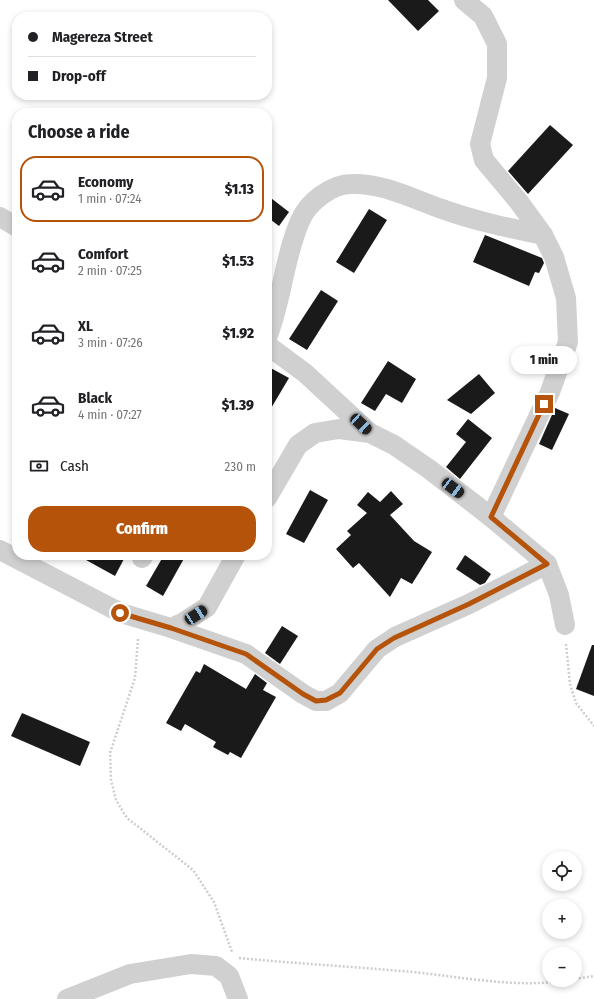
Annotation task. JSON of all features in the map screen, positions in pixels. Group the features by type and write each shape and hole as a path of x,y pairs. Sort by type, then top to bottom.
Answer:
{"street":[{"path":"464,0 483,16 497,44 497,78 480,144 484,160 519,202 542,235 554,257 566,298 568,342 550,392 491,517"},
{"path":"272,324 292,244 300,220 310,204 331,190 351,184 373,186 405,194 443,209 491,224 542,235"},
{"path":"0,217 12,224"},
{"path":"272,349 305,373 370,433 400,449 491,517 547,564 559,595 565,625"},
{"path":"272,489 298,445 315,434 339,429 370,433"},
{"path":"0,550 12,556"},
{"path":"19,560 120,613 171,628 246,654 303,694 316,701 326,700 340,693 377,649 394,638 469,604 547,564"},
{"path":"171,628 184,622 207,607 233,560"},
{"path":"67,999 130,974 191,964 216,966 229,976 238,999"}],"path":[{"path":"139,619 135,678 110,753 111,780 116,800 128,818 193,870 214,902 232,949 232,957 422,973 495,983 542,984"},
{"path":"565,625 570,684 576,703 594,726"},
{"path":"582,978 594,976"}],"building":[{"path":"388,0 428,0 439,11 418,31"},
{"path":"550,125 573,145 528,194 508,171"},
{"path":"272,199 289,212 279,226 272,221"},
{"path":"369,209 387,220 354,273 336,262"},
{"path":"485,235 542,258 544,263 539,273 535,272 529,286 473,262"},
{"path":"321,290 338,301 307,350 289,339"},
{"path":"388,361 416,379 402,403 386,394 375,411 361,403"},
{"path":"272,369 289,378 272,407"},
{"path":"479,374 495,393 471,414 447,400"},
{"path":"555,408 569,414 552,450 539,444"},
{"path":"468,419 492,438 460,479 446,467 466,442 456,434"},
{"path":"310,490 328,500 304,543 286,534"},
{"path":"391,491 403,504 390,515 414,541 432,552 412,584 401,578 390,597 359,563 353,568 336,549 351,535 347,531 367,513 357,505 368,492 380,502"},
{"path":"465,555 491,574 485,583 480,585 456,569"},
{"path":"86,560 123,560 115,576"},
{"path":"161,560 183,560 163,596 146,586"},
{"path":"282,626 298,636 280,664 265,653"},
{"path":"592,645 594,645 594,696 576,689"},
{"path":"204,664 246,689 255,674 267,683 263,690 276,697 241,758 230,752 228,755 213,747 216,742 185,724 181,731 166,723 196,671 200,673"},
{"path":"22,713 90,742 80,766 11,736"}],"route":[{"path":"120,613 159,626 171,628 246,654 271,670 303,694 316,701 326,700 340,693 377,649 394,638 469,604 547,564 491,517 544,404"}]}
